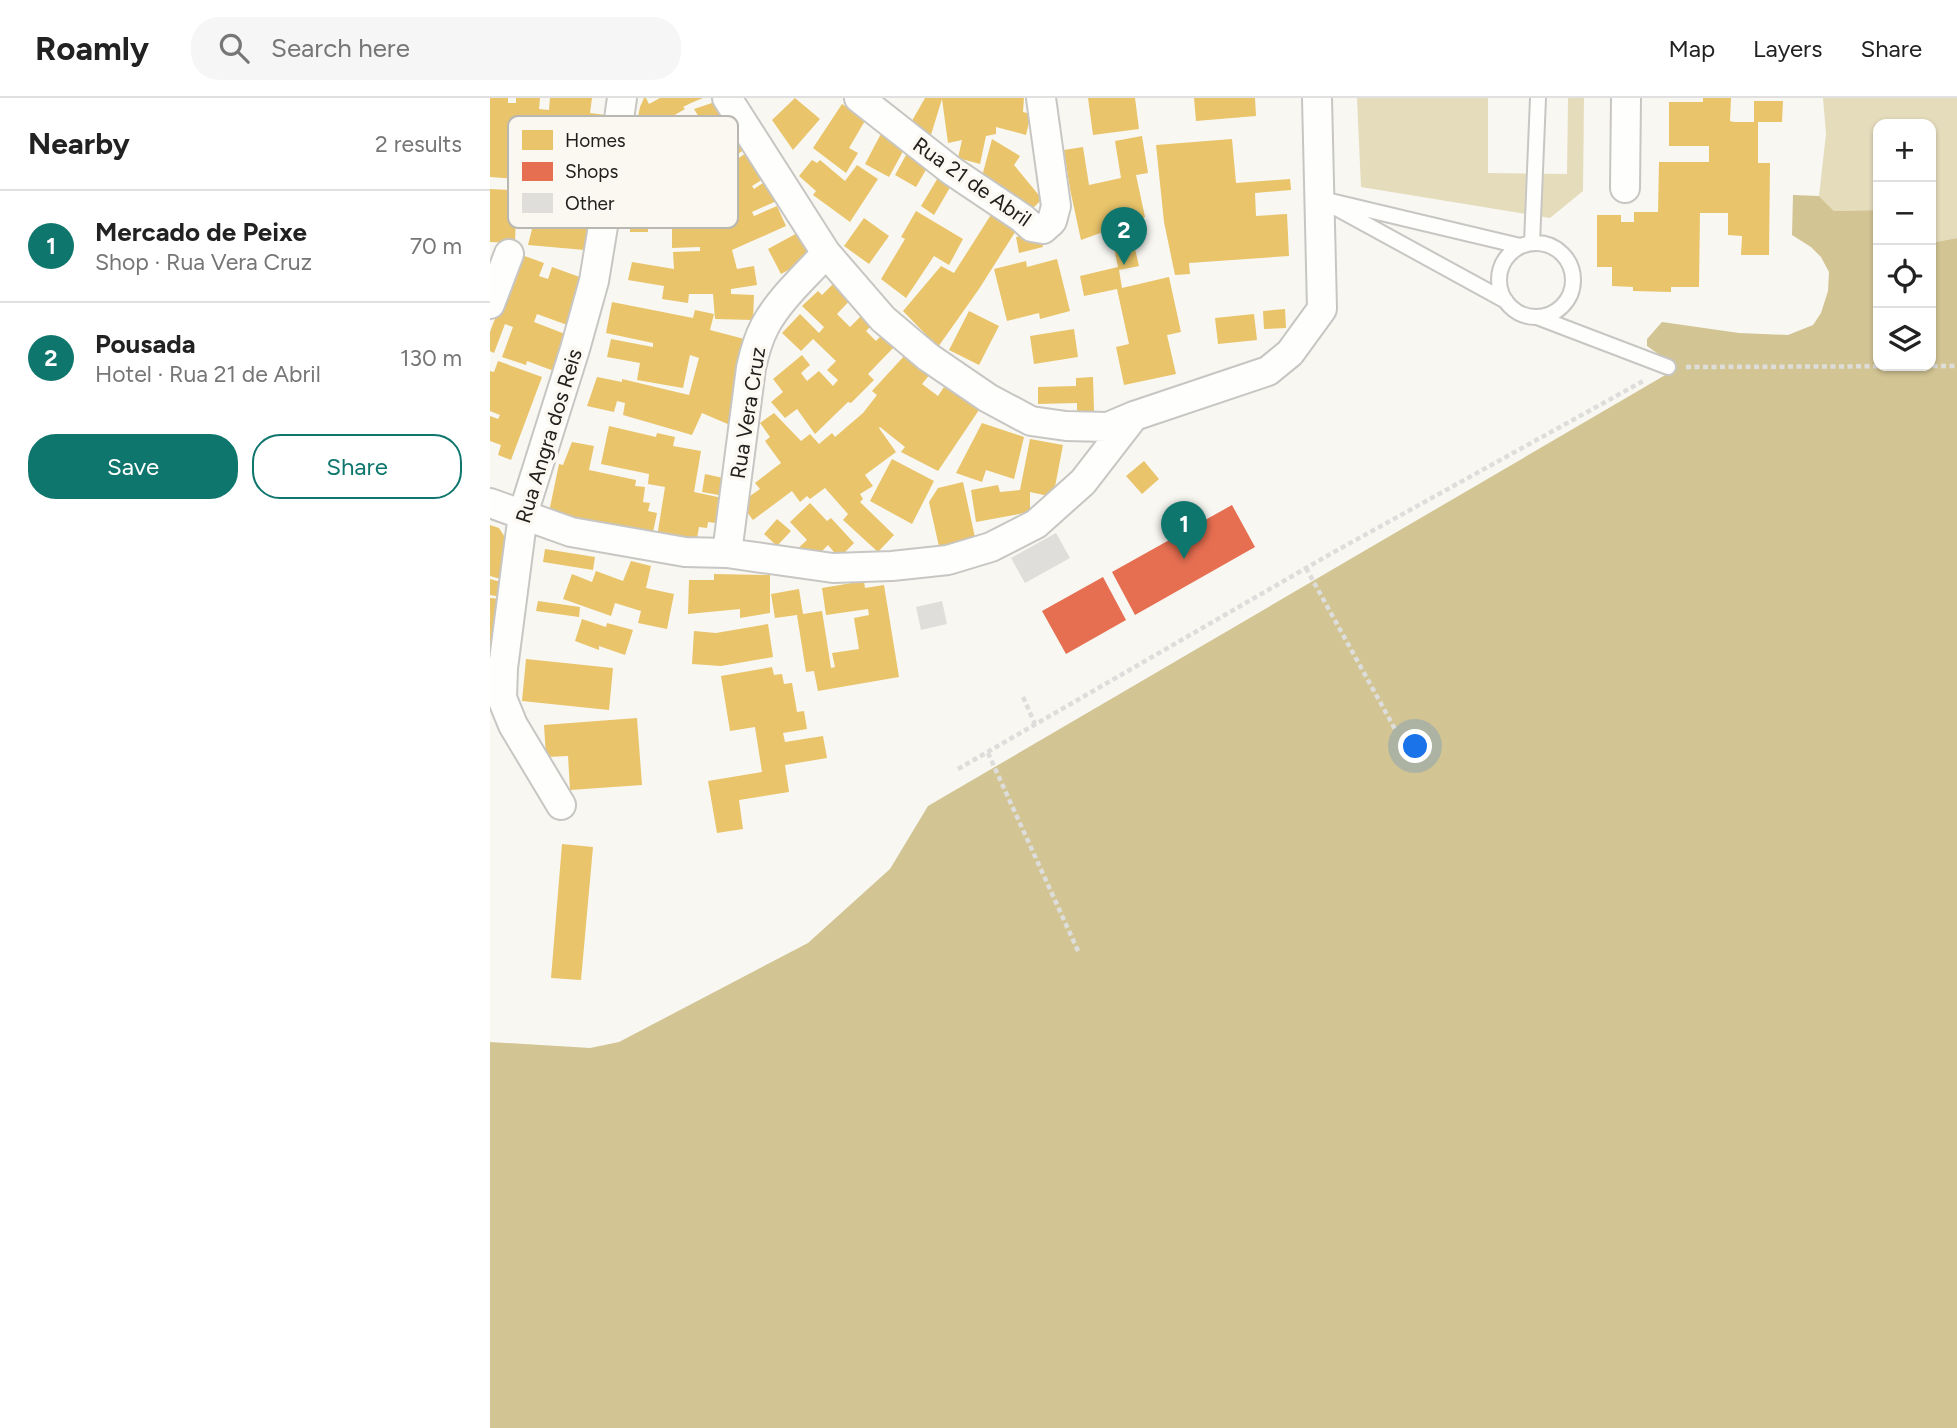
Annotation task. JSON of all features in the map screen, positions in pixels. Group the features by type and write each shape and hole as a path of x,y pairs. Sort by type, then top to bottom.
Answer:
{"street":[{"name":"Rua Angra dos Reis","path":"619,116 622,98"},
{"path":"727,98 827,253 883,319 928,357 988,398 1031,421 1066,426 1108,427 1268,371 1290,353 1322,309 1317,98"},
{"name":"Rua 21 de Abril","path":"859,98 952,171 1016,213 1032,227 1043,229 1052,222 1056,206 1041,98"},
{"path":"1625,188 1626,98"},
{"name":"Rua Angra dos Reis","path":"561,804 513,725 502,698 503,668 523,514 594,281 603,228"},
{"name":"Rua Vera Cruz","path":"727,554 751,368 757,344 776,309 827,253"},
{"path":"490,304 509,254"},
{"path":"490,503 571,532 685,552 727,554 833,568 948,560 992,547 1037,524 1083,482 1134,416"}],"lane":[{"path":"1526,245 1538,98"},
{"path":"1318,198 1526,245 1544,243 1555,248 1570,266 1572,289 1567,300 1549,315 1525,316 1514,310 1500,289 1502,264 1510,254 1526,245"},
{"path":"1318,198 1506,301"},
{"path":"1537,317 1668,367"}],"path":[{"path":"958,769 1306,568 1668,367 1957,366"},
{"path":"1306,568 1395,729"},
{"path":"1023,698 1035,724"},
{"path":"988,753 1079,953"}],"shaded area":[{"path":"1357,98 1488,98 1488,173 1567,174 1568,98 1584,98 1583,191 1550,218 1361,187"},
{"path":"1823,98 1957,98 1957,238 1936,242 1936,119 1873,119 1873,210 1834,211 1819,196 1826,134"},
{"path":"1793,195 1819,196 1834,211 1873,210 1873,371 1936,371 1936,242 1957,238 1957,1428 490,1428 490,1042 590,1048 619,1042 808,943 890,869 928,806 1667,374 1668,361 1647,346 1647,339 1662,322 1739,333 1788,335 1813,325 1821,313 1828,291 1829,272 1821,257 1811,247 1792,235"}],"building: Homes":[{"path":"490,98 508,98 508,103 516,103 516,98 540,98 539,109 549,110 550,98 592,98 590,113 614,116 508,116 508,178 490,177"},
{"path":"644,98 649,104 660,98 703,98 683,107 685,109 673,116 638,116"},
{"path":"795,98 820,119 793,150 772,120"},
{"path":"925,98 1024,98 1023,112 1031,114 1026,135 996,127 996,134 986,136 980,164 958,158 962,140 948,143 942,99 930,138 909,126"},
{"path":"1088,98 1135,98 1139,129 1093,135"},
{"path":"1194,98 1255,98 1256,116 1196,121"},
{"path":"1703,98 1731,98 1730,121 1734,122 1754,122 1754,101 1783,101 1782,122 1758,122 1758,163 1770,163 1769,255 1741,255 1742,236 1728,235 1728,213 1700,213 1699,287 1671,287 1671,292 1633,291 1633,287 1612,286 1612,267 1597,267 1597,215 1621,215 1621,222 1634,222 1634,212 1658,212 1659,162 1709,162 1709,146 1669,146 1669,102 1703,102"},
{"path":"718,101 731,116 698,116 694,109"},
{"path":"842,104 866,119 849,148 858,153 846,173 813,148"},
{"path":"738,125 754,144 738,154"},
{"path":"883,130 907,144 889,177 865,164"},
{"path":"1142,136 1148,173 1136,175 1145,217 1081,240 1064,150 1083,147 1089,185 1121,178 1115,141"},
{"path":"992,139 1020,156 1014,165 1042,199 1030,211 981,180"},
{"path":"1232,139 1236,183 1290,179 1291,190 1255,193 1256,216 1287,214 1289,256 1189,263 1190,274 1175,275 1164,222 1156,145"},
{"path":"911,146 931,161 916,187 895,175"},
{"path":"751,150 768,176 752,186 754,189 769,179 781,199 752,212 754,216 777,206 786,226 732,250 737,269 754,266 757,285 731,289 731,294 754,295 753,320 715,319 713,294 689,294 688,303 662,299 664,286 628,280 632,262 674,269 673,252 700,251 700,247 672,248 672,228 738,228 738,158"},
{"path":"812,160 817,163 820,160 845,181 857,165 878,179 850,222 813,195 816,191 799,176"},
{"path":"939,176 952,184 934,215 921,206"},
{"path":"490,189 508,190 508,228 516,228 515,243 490,242"},
{"path":"994,210 1019,226 938,347 903,311 941,266 954,273"},
{"path":"916,211 963,239 949,265 934,256 906,298 881,279 905,239 901,237"},
{"path":"864,218 889,236 869,264 844,246"},
{"path":"598,228 596,251 528,245 532,229"},
{"path":"630,228 648,228 648,232 630,232"},
{"path":"801,231 814,256 781,274 768,249"},
{"path":"1131,231 1139,266 1119,270 1122,288 1169,277 1181,332 1167,335 1176,374 1124,385 1116,347 1129,344 1117,289 1084,296 1080,276 1118,267 1111,235"},
{"path":"1040,232 1043,247 1019,253 1016,237"},
{"path":"519,254 544,263 539,276 548,279 552,267 588,280 570,326 537,314 534,322 565,334 554,371 527,361 526,365 502,357 513,327 505,324 494,353 490,351 490,332"},
{"path":"1057,259 1070,311 1040,319 1039,313 1007,321 994,269 1026,261 1027,267"},
{"path":"839,278 854,296 837,314 850,327 866,311 876,321 866,331 876,341 884,333 896,345 868,374 874,380 815,434 797,409 785,418 771,402 783,392 773,379 802,355 810,365 801,373 807,381 819,371 833,386 838,380 827,370 836,361 813,339 801,351 782,333 800,314 819,333 824,327 802,306 818,291 822,295"},
{"path":"612,302 693,318 695,310 714,314 710,330 752,341 730,425 702,413 692,435 623,415 625,403 617,401 614,412 587,406 597,377 622,382 622,379 689,395 699,358 690,355 683,388 637,380 640,363 607,357 611,339 653,347 653,343 606,333"},
{"path":"1285,309 1286,328 1264,329 1263,311"},
{"path":"969,311 999,326 979,365 949,350"},
{"path":"1254,314 1257,340 1218,344 1215,318"},
{"path":"1074,329 1078,357 1034,364 1030,336"},
{"path":"906,354 931,373 922,384 938,396 944,387 979,410 938,471 901,452 905,447 879,428 896,452 865,475 873,486 860,494 863,499 860,502 894,535 878,552 843,520 848,514 825,488 810,499 807,496 800,502 792,491 753,520 740,503 760,489 755,483 781,463 765,441 770,437 760,423 774,413 801,441 810,434 819,444 832,433 835,437 863,413 877,395 872,391"},
{"path":"498,361 542,377 511,460 498,455 501,445 490,441 490,416 498,419 500,415 490,411 490,371 494,372"},
{"path":"1093,377 1094,411 1077,412 1077,403 1038,404 1038,387 1076,386 1076,378"},
{"path":"982,423 1024,437 1014,479 986,470 982,482 956,473"},
{"path":"609,426 656,437 657,433 675,437 673,446 701,451 694,492 727,499 723,524 708,522 707,528 699,527 696,544 657,537 665,487 648,484 649,474 601,464"},
{"path":"1030,439 1063,445 1053,497 1030,492 1030,512 976,522 971,490 998,485 1000,492 1020,490"},
{"path":"572,442 594,446 589,470 636,480 635,486 645,487 643,502 650,503 648,511 657,513 652,537 548,517 559,464 563,465"},
{"path":"892,459 934,481 912,524 870,501"},
{"path":"1144,461 1159,479 1142,494 1126,476"},
{"path":"705,474 728,479 724,496 702,492"},
{"path":"963,482 976,542 940,551 929,502 938,488"},
{"path":"810,503 827,521 831,518 854,543 839,558 828,545 814,559 794,552 807,540 790,522"},
{"path":"777,519 791,531 777,546 764,534"},
{"path":"490,525 499,528 512,548 504,580 490,576"},
{"path":"545,549 595,557 593,570 543,562"},
{"path":"631,561 651,566 646,588 674,594 667,629 638,623 641,611 615,603 611,616 563,599 572,574 592,582 596,571 623,581"},
{"path":"714,574 770,575 770,613 740,618 740,609 688,614 689,580 714,580"},
{"path":"490,579 505,583 502,597 490,595"},
{"path":"864,581 865,588 884,585 899,677 818,691 814,671 806,672 797,615 775,618 771,594 799,589 803,614 822,611 831,668 835,667 832,653 859,649 854,618 869,615 868,609 826,615 822,588"},
{"path":"490,598 503,599 490,668"},
{"path":"538,601 580,607 579,617 536,611"},
{"path":"582,619 606,627 607,623 633,630 625,655 599,646 599,650 575,641"},
{"path":"768,624 773,657 721,666 692,664 694,631 716,633"},
{"path":"526,659 613,668 609,710 522,701"},
{"path":"772,667 774,675 782,674 784,684 792,683 797,712 804,711 807,729 783,733 785,742 823,736 827,758 785,765 789,792 739,800 743,829 717,833 708,781 762,772 755,727 730,731 721,676"},
{"path":"637,718 642,785 570,790 568,756 546,757 544,725"},
{"path":"562,844 593,847 581,980 551,978"}],"building: Shops":[{"path":"1232,505 1255,547 1135,615 1112,572"},
{"path":"1103,577 1126,620 1066,654 1042,611"}],"building: Other":[{"path":"1056,533 1070,558 1025,583 1011,558"},
{"path":"942,601 947,624 921,630 916,607"}],"place":[{"name":"Pousada","path":"1124,265"},
{"name":"Mercado de Peixe","path":"1184,559"}]}
